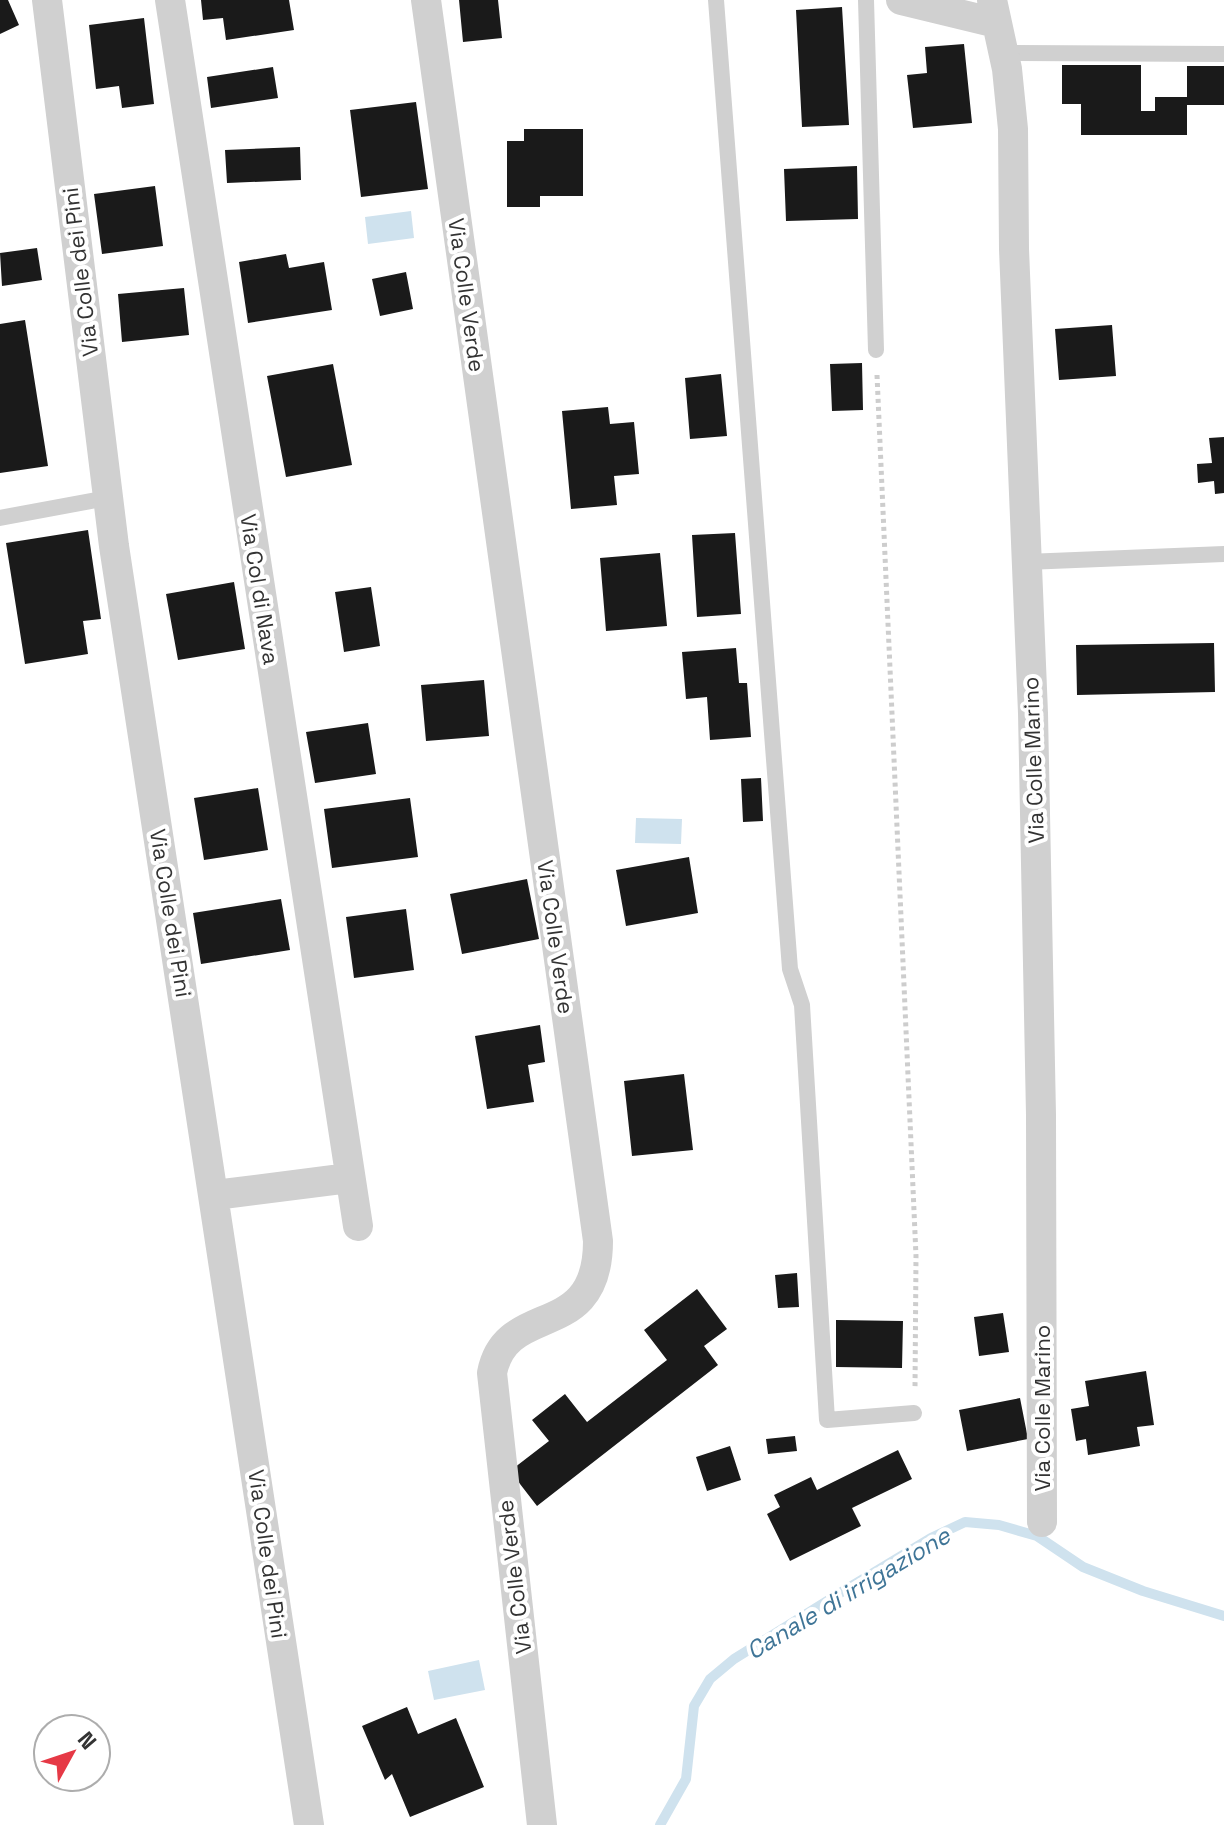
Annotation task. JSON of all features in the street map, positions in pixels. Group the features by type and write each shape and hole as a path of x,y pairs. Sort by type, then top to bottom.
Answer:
{"street":[{"name":"Via Colle dei Pini","path":"47,0 107,498 309,1825"},
{"name":"Via Col di Nava","path":"170,0 358,1226"},
{"name":"Via Colle Verde","path":"426,0 598,1241 596,1270 584,1296 566,1311 512,1337 502,1346 492,1373 542,1825"},
{"path":"901,0 994,11"},
{"name":"Via Colle Marino","path":"994,11 1004,53 1013,129 1014,249 1033,713 1041,1099 1042,1522"},
{"path":"215,1195 349,1178"}],"lane":[{"path":"716,0 790,969 802,1005 827,1420 914,1413"},
{"path":"866,0 876,350"},
{"path":"1004,53 1224,54"},
{"path":"0,518 107,498"},
{"path":"1026,562 1224,554"}],"path":[{"path":"876,350 916,1256 914,1413"}],"water":[{"path":"411,211 414,238 368,244 365,217"},
{"path":"636,818 682,819 681,844 635,843"},
{"path":"479,1660 485,1690 434,1700 428,1671"}],"building":[{"path":"0,0 8,0 19,25 0,34"},
{"path":"201,0 289,0 294,30 226,40 223,18 203,20"},
{"path":"459,0 498,0 502,38 463,42"},
{"path":"842,7 849,125 802,127 796,10"},
{"path":"144,18 154,104 122,108 119,86 96,89 89,25"},
{"path":"964,44 972,123 913,128 907,75 927,73 925,47"},
{"path":"1062,65 1141,65 1141,111 1155,111 1155,97 1187,97 1187,66 1224,66 1224,105 1187,105 1187,135 1081,135 1081,104 1062,104"},
{"path":"273,67 278,98 211,108 207,77"},
{"path":"416,102 428,189 361,197 350,110"},
{"path":"524,129 583,129 583,196 540,196 540,207 507,207 507,141 524,141"},
{"path":"300,147 301,180 227,183 225,150"},
{"path":"857,166 858,219 786,221 784,169"},
{"path":"155,186 163,246 102,254 94,194"},
{"path":"37,248 42,280 2,286 0,253"},
{"path":"286,254 289,268 324,262 332,310 248,323 239,262"},
{"path":"406,272 413,309 380,316 372,279"},
{"path":"184,288 189,335 122,342 118,294"},
{"path":"25,320 48,466 0,473 0,324"},
{"path":"1112,325 1116,376 1059,380 1055,329"},
{"path":"862,363 863,410 832,411 830,364"},
{"path":"333,364 352,465 286,477 267,376"},
{"path":"721,374 727,436 690,439 685,378"},
{"path":"608,407 610,424 634,422 639,474 614,476 617,505 571,509 562,411"},
{"path":"1224,437 1224,493 1215,494 1214,481 1198,483 1197,464 1212,463 1209,438"},
{"path":"88,530 101,619 83,621 88,654 25,664 6,543"},
{"path":"735,533 741,614 697,617 692,535"},
{"path":"660,553 667,626 606,631 600,558"},
{"path":"234,582 245,649 178,660 166,594"},
{"path":"371,587 380,646 344,652 335,592"},
{"path":"1214,643 1215,692 1077,695 1076,645"},
{"path":"736,648 739,683 747,683 751,737 710,740 707,697 686,699 682,652"},
{"path":"484,680 489,736 426,741 421,685"},
{"path":"368,723 376,774 315,783 306,732"},
{"path":"761,778 763,821 743,822 741,779"},
{"path":"258,788 268,850 204,860 194,798"},
{"path":"410,798 418,857 332,868 324,809"},
{"path":"689,857 698,913 626,926 616,870"},
{"path":"527,879 539,939 462,954 450,894"},
{"path":"281,899 290,950 201,964 193,913"},
{"path":"406,909 414,970 354,978 346,917"},
{"path":"540,1025 545,1062 528,1065 534,1102 487,1109 475,1036"},
{"path":"684,1074 693,1150 632,1156 624,1081"},
{"path":"797,1273 799,1307 778,1308 775,1275"},
{"path":"697,1289 727,1329 704,1346 718,1365 537,1506 510,1471 549,1441 532,1420 565,1394 587,1422 667,1360 644,1330"},
{"path":"1003,1313 1009,1352 979,1356 974,1317"},
{"path":"836,1320 903,1321 902,1368 836,1367"},
{"path":"1146,1371 1154,1425 1137,1427 1140,1446 1088,1455 1086,1439 1076,1441 1071,1409 1089,1406 1085,1381"},
{"path":"1020,1398 1028,1439 967,1451 959,1410"},
{"path":"795,1436 797,1451 768,1454 766,1439"},
{"path":"730,1446 741,1480 707,1491 696,1457"},
{"path":"898,1450 912,1479 852,1508 861,1526 790,1561 767,1514 780,1507 774,1495 811,1477 817,1490"},
{"path":"407,1707 418,1734 456,1718 484,1787 410,1817 392,1774 385,1780 362,1726"}],"waterway":[{"name":"Canale di irrigazione","path":"660,1825 686,1779 694,1706 710,1679 734,1659 840,1593 931,1538 965,1522 999,1525 1037,1536 1083,1567 1143,1591 1224,1616"}]}
